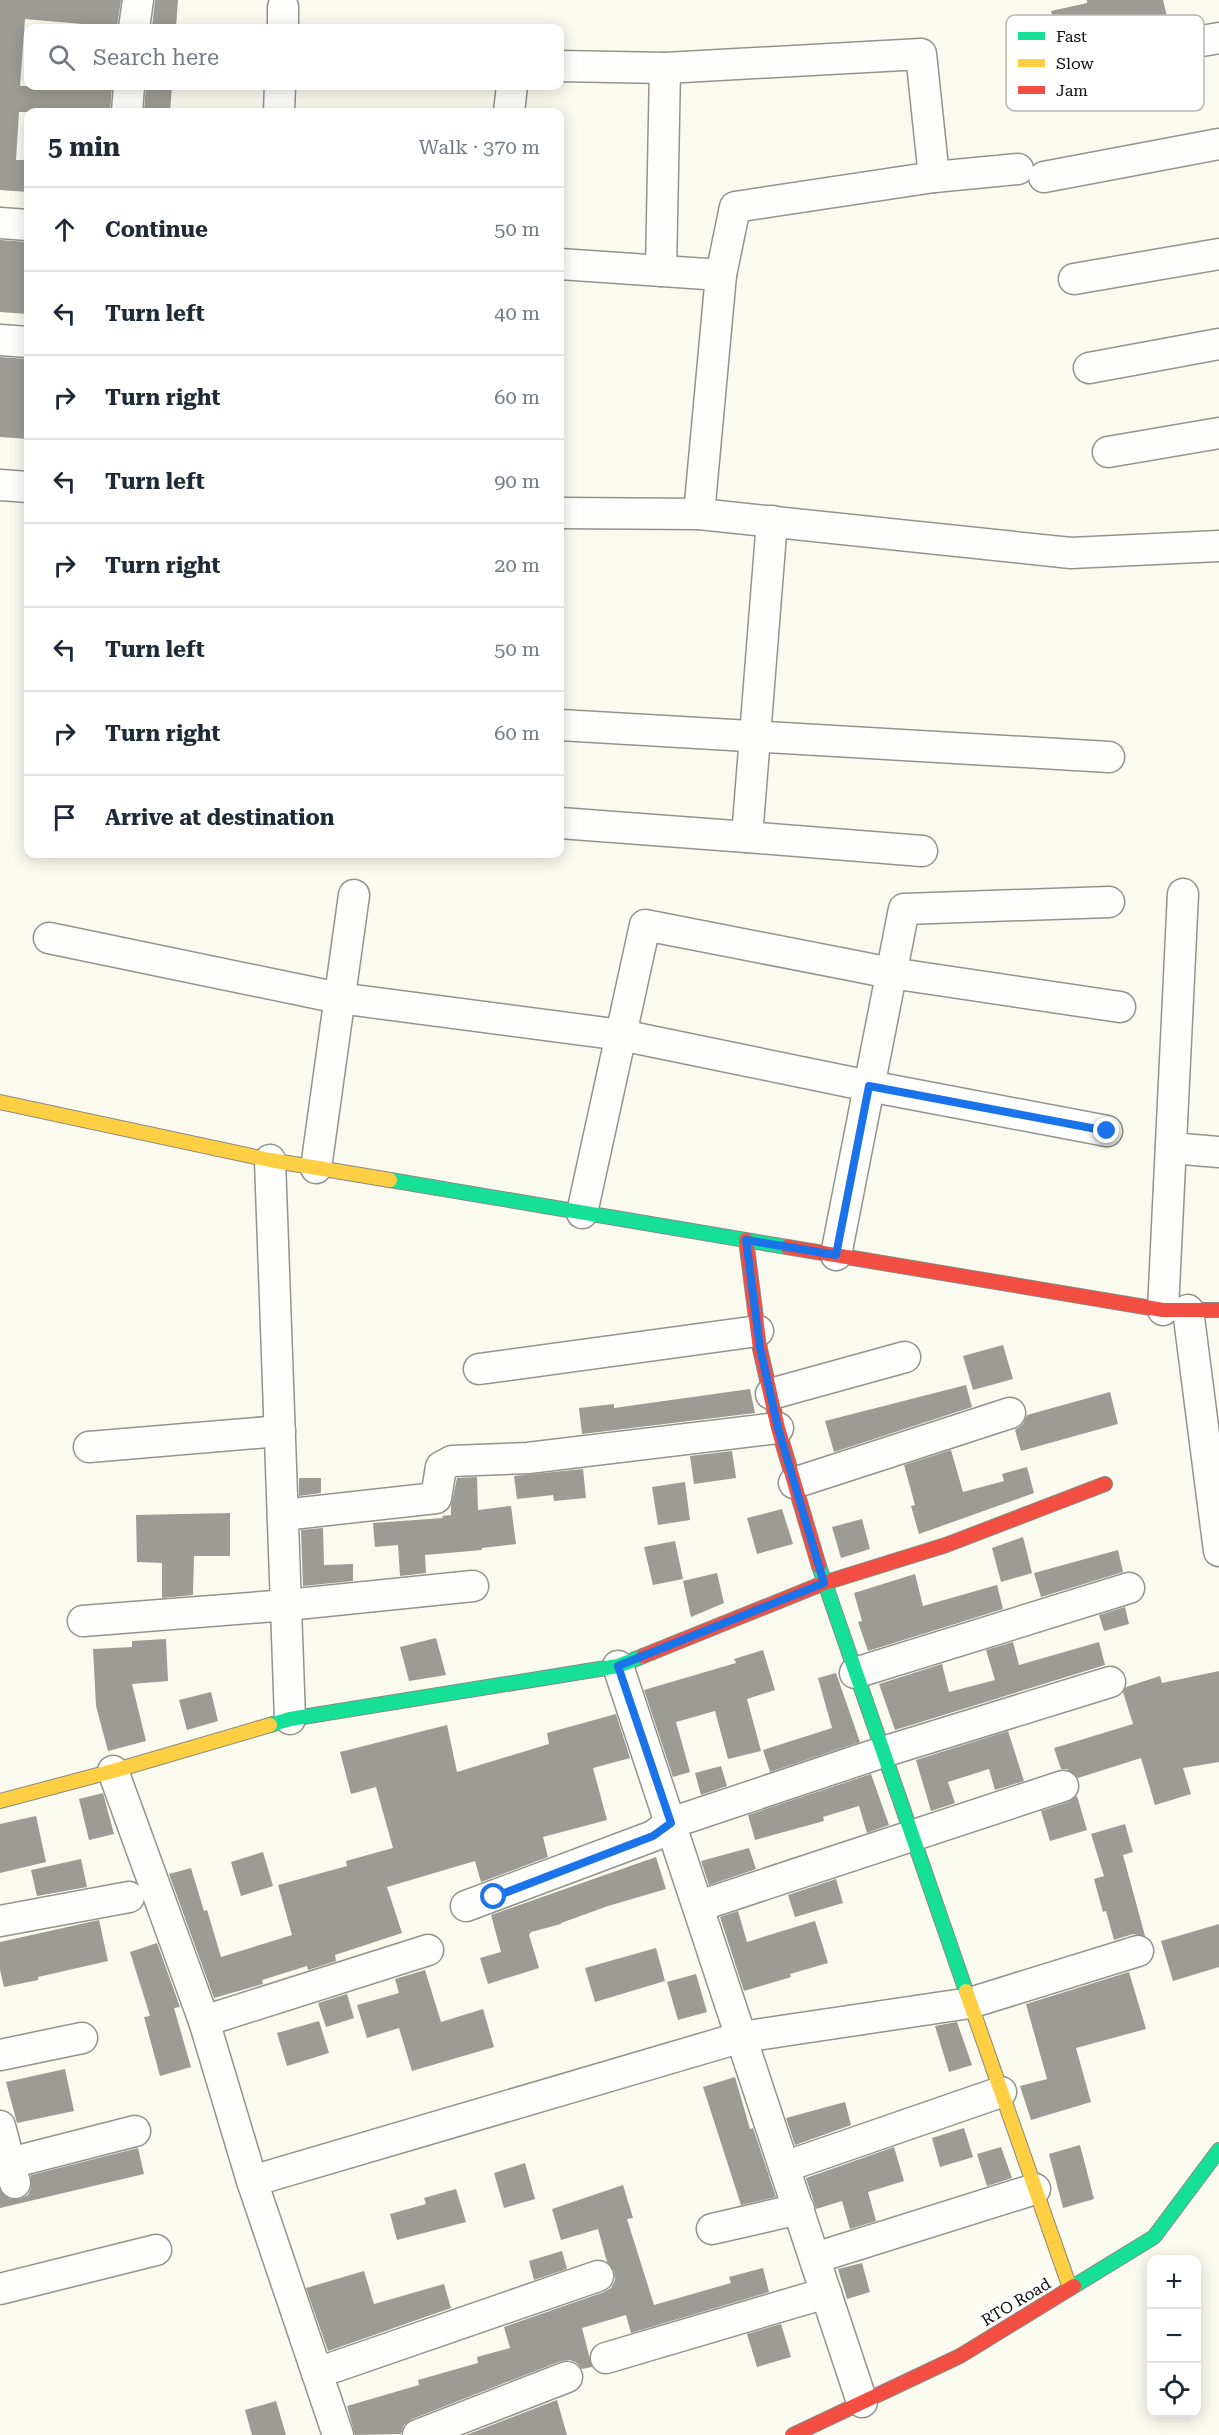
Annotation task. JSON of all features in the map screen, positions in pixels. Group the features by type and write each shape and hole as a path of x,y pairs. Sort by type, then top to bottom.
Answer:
{"street":[{"path":"135,24 138,0"},
{"path":"1204,41 1219,38"},
{"path":"564,66 665,68 921,54 934,177"},
{"path":"661,271 665,68"},
{"path":"127,108 129,90"},
{"path":"279,108 280,90"},
{"path":"509,108 512,90"},
{"path":"699,514 722,275 735,207 934,177 1031,173 1219,144"},
{"path":"0,223 24,225"},
{"path":"1074,279 1219,254"},
{"path":"564,264 722,275"},
{"path":"0,340 24,342"},
{"path":"1089,368 1219,344"},
{"path":"1108,452 1219,433"},
{"path":"0,485 24,487"},
{"path":"564,513 699,514 1071,553 1219,546"},
{"path":"747,837 772,521"},
{"path":"564,725 1109,757"},
{"path":"564,823 922,851"},
{"path":"1183,894 1171,1148 1176,1310 1219,1551"},
{"path":"316,1168 354,895"},
{"path":"836,1255 904,909 1109,902"},
{"path":"582,1213 645,925 891,973 1120,1007"},
{"path":"49,938 339,999 621,1035 869,1086 1107,1131"},
{"path":"0,1102 316,1168 1176,1310 1219,1310"},
{"path":"1171,1148 1219,1152"},
{"path":"270,1160 290,1719"},
{"path":"746,1240 758,1331 778,1428 824,1583 1070,2289"},
{"path":"479,1369 758,1331"},
{"path":"771,1394 904,1357"},
{"path":"794,1483 1010,1413"},
{"path":"283,1515 436,1498 441,1467 452,1461 528,1458 778,1428"},
{"path":"89,1447 280,1431"},
{"path":"0,1801 113,1771 290,1719 618,1666 824,1583 946,1545 1056,1505 1105,1484"},
{"path":"83,1621 287,1605 473,1586"},
{"path":"855,1673 1129,1588"},
{"path":"618,1666 862,2402"},
{"path":"466,1906 653,1836 671,1823 883,1752 1110,1682"},
{"path":"113,1771 204,2020 252,2181 338,2435"},
{"path":"699,1906 1063,1786"},
{"path":"0,1921 129,1897"},
{"path":"204,2020 428,1950"},
{"path":"252,2181 742,2037 970,2003 1137,1951"},
{"path":"0,2055 82,2038"},
{"path":"784,2168 1001,2092"},
{"path":"0,2126 12,2173 135,2132"},
{"name":"RTO Road","path":"793,2435 960,2356 1154,2237 1219,2150"},
{"path":"815,2258 1035,2189"},
{"path":"712,2229 798,2209"},
{"path":"0,2289 156,2250"},
{"path":"317,2373 598,2276"},
{"path":"606,2358 826,2292"},
{"path":"417,2435 567,2377"}],"building":[{"path":"0,0 121,0 117,24 82,24 25,19 20,86 24,86 24,90 112,90 110,108 24,108 24,112 19,112 16,160 24,160 24,192 0,190"},
{"path":"155,0 178,0 176,24 152,24"},
{"path":"1087,0 1163,0 1167,15 1052,15 1051,11 1087,3"},
{"path":"146,90 172,90 170,108 144,108"},
{"path":"0,240 24,242 24,314 0,312"},
{"path":"0,357 24,359 24,439 0,437"},
{"path":"1003,1345 1013,1379 973,1390 963,1356"},
{"path":"966,1385 972,1407 834,1452 825,1421"},
{"path":"750,1389 755,1413 582,1434 579,1408 614,1404 614,1408"},
{"path":"1110,1392 1118,1424 1021,1451 1015,1430 1023,1424 1027,1415"},
{"path":"951,1450 963,1492 1004,1481 1002,1474 1027,1467 1034,1493 919,1534 911,1506 915,1505 904,1465"},
{"path":"732,1451 736,1478 694,1484 690,1456"},
{"path":"583,1469 586,1498 554,1501 553,1495 517,1499 514,1476"},
{"path":"477,1477 478,1510 511,1506 516,1544 482,1548 482,1550 425,1555 426,1573 400,1576 398,1545 375,1547 373,1523 443,1518 442,1516 451,1515 457,1478"},
{"path":"299,1478 321,1478 321,1493 299,1496"},
{"path":"685,1482 690,1520 658,1525 652,1487"},
{"path":"782,1509 793,1544 757,1554 747,1518"},
{"path":"230,1513 230,1556 194,1556 193,1595 162,1598 162,1563 137,1562 136,1515"},
{"path":"862,1519 870,1549 841,1558 832,1527"},
{"path":"323,1528 324,1565 353,1564 353,1581 303,1586 301,1530"},
{"path":"1023,1537 1032,1573 1001,1582 992,1548"},
{"path":"675,1541 683,1579 653,1585 644,1547"},
{"path":"1118,1550 1123,1572 1041,1597 1034,1573"},
{"path":"717,1573 724,1603 691,1617 683,1581"},
{"path":"915,1574 923,1606 997,1585 1003,1609 868,1651 858,1622 862,1621 854,1593"},
{"path":"1125,1607 1129,1624 1104,1631 1099,1615"},
{"path":"436,1638 446,1675 409,1681 400,1647"},
{"path":"166,1639 168,1681 132,1684 146,1741 108,1751 96,1706 93,1649 132,1647 132,1641"},
{"path":"1013,1642 1019,1665 1099,1642 1105,1665 895,1730 879,1684 942,1664 949,1692 995,1680 986,1650"},
{"path":"763,1650 775,1690 747,1699 761,1751 728,1759 715,1711 676,1722 690,1772 673,1777 644,1690 736,1663 734,1659"},
{"path":"1219,1671 1219,1762 1183,1768 1191,1794 1155,1805 1141,1758 1078,1778 1067,1769 1061,1769 1054,1748 1133,1724 1123,1692 1126,1687 1160,1676 1162,1683"},
{"path":"836,1673 860,1742 770,1772 763,1750 832,1728 818,1678"},
{"path":"211,1692 218,1721 187,1730 179,1700"},
{"path":"616,1714 630,1758 593,1768 607,1820 543,1837 548,1857 481,1882 475,1861 387,1887 402,1933 335,1955 336,1961 308,1970 307,1966 262,1980 263,1984 214,1998 169,1874 191,1868 221,1957 292,1935 278,1885 347,1866 346,1861 393,1848 376,1787 351,1794 340,1752 447,1725 457,1772 549,1744 547,1733"},
{"path":"1008,1731 1024,1781 995,1790 989,1769 948,1782 955,1803 931,1811 916,1760"},
{"path":"721,1766 727,1786 701,1795 695,1773"},
{"path":"871,1774 889,1825 867,1833 859,1806 823,1817 824,1821 755,1840 748,1815"},
{"path":"103,1793 114,1834 89,1840 79,1799"},
{"path":"1077,1796 1087,1830 1050,1841 1041,1811 1068,1802"},
{"path":"36,1816 46,1862 0,1873 0,1824"},
{"path":"1125,1824 1133,1852 1123,1855 1145,1936 1133,1934 1114,1940 1094,1879 1104,1876 1091,1834"},
{"path":"749,1848 756,1869 709,1885 701,1861"},
{"path":"263,1852 273,1886 241,1896 231,1862"},
{"path":"656,1857 666,1889 531,1932 529,1935 539,1968 488,1984 480,1958 501,1952 491,1915"},
{"path":"81,1859 87,1887 37,1896 31,1870"},
{"path":"836,1879 843,1903 795,1917 788,1895"},
{"path":"738,1911 747,1942 815,1921 828,1963 744,1991 720,1917"},
{"path":"99,1920 108,1961 4,1987 0,1970 0,1942"},
{"path":"1219,1924 1219,1967 1173,1981 1161,1941"},
{"path":"157,1943 180,2007 174,2008 191,2067 160,2076 144,2017 150,2016 130,1952"},
{"path":"656,1948 665,1981 595,2002 585,1968"},
{"path":"425,1970 441,2022 483,2009 494,2047 412,2071 399,2028 367,2038 357,2005 399,1993 395,1979"},
{"path":"1129,1972 1146,2029 1076,2048 1091,2102 1031,2120 1020,2086 1047,2079 1026,2004"},
{"path":"696,1974 707,2012 678,2020 667,1982"},
{"path":"347,1994 354,2018 326,2027 318,2003"},
{"path":"319,2021 329,2053 287,2066 277,2033"},
{"path":"957,2022 972,2065 949,2072 935,2026"},
{"path":"65,2069 74,2111 17,2123 6,2082"},
{"path":"735,2077 750,2129 753,2128 776,2197 741,2205 703,2087"},
{"path":"845,2102 851,2125 795,2145 786,2118"},
{"path":"964,2128 973,2157 940,2167 932,2138"},
{"path":"1080,2145 1094,2199 1063,2208 1049,2154"},
{"path":"894,2147 904,2181 868,2192 876,2221 850,2229 842,2201 816,2209 806,2178"},
{"path":"1001,2147 1012,2178 987,2186 977,2154"},
{"path":"138,2148 144,2174 0,2208 0,2190 10,2199 20,2199 28,2195 31,2188 31,2175"},
{"path":"525,2163 535,2199 504,2208 494,2173"},
{"path":"623,2185 633,2218 627,2219 654,2305 731,2283 729,2277 763,2268 769,2292 631,2333 626,2315 582,2328 592,2367 582,2369 570,2360 561,2361 412,2419 404,2425 401,2434 355,2435 347,2406 419,2385 418,2380 478,2363 477,2357 510,2348 504,2327 611,2288 615,2280 614,2271 607,2262 598,2229 561,2240 552,2209"},
{"path":"456,2189 466,2222 397,2240 390,2214 426,2204 424,2198"},
{"path":"562,2251 567,2269 534,2280 529,2261"},
{"path":"862,2263 870,2292 847,2299 838,2269"},
{"path":"364,2271 374,2304 444,2284 451,2308 328,2351 306,2288"},
{"path":"781,2324 791,2357 757,2367 747,2334"},
{"path":"557,2400 567,2435 466,2435"},
{"path":"276,2401 286,2435 252,2435 245,2410"}],"traffic: fast":[{"path":"390,1180 787,1247"},
{"path":"819,1566 966,1991"},
{"path":"270,1725 290,1719 618,1666 643,1656"},
{"path":"1074,2286 1154,2237 1219,2150"}],"traffic: slow":[{"path":"0,1102 270,1160 390,1180"},
{"path":"0,1801 270,1725"},
{"path":"966,1991 1070,2288"}],"traffic: jam":[{"path":"746,1240 760,1349 778,1428 819,1566"},
{"path":"787,1247 1163,1310 1219,1310"},
{"path":"643,1656 824,1583 946,1545 1105,1484"},
{"path":"793,2435 960,2356 1074,2286"}],"route":[{"path":"494,1897 653,1836 671,1823 618,1666 824,1583 778,1428 760,1348 746,1240 836,1255 869,1086 1107,1131"}]}
